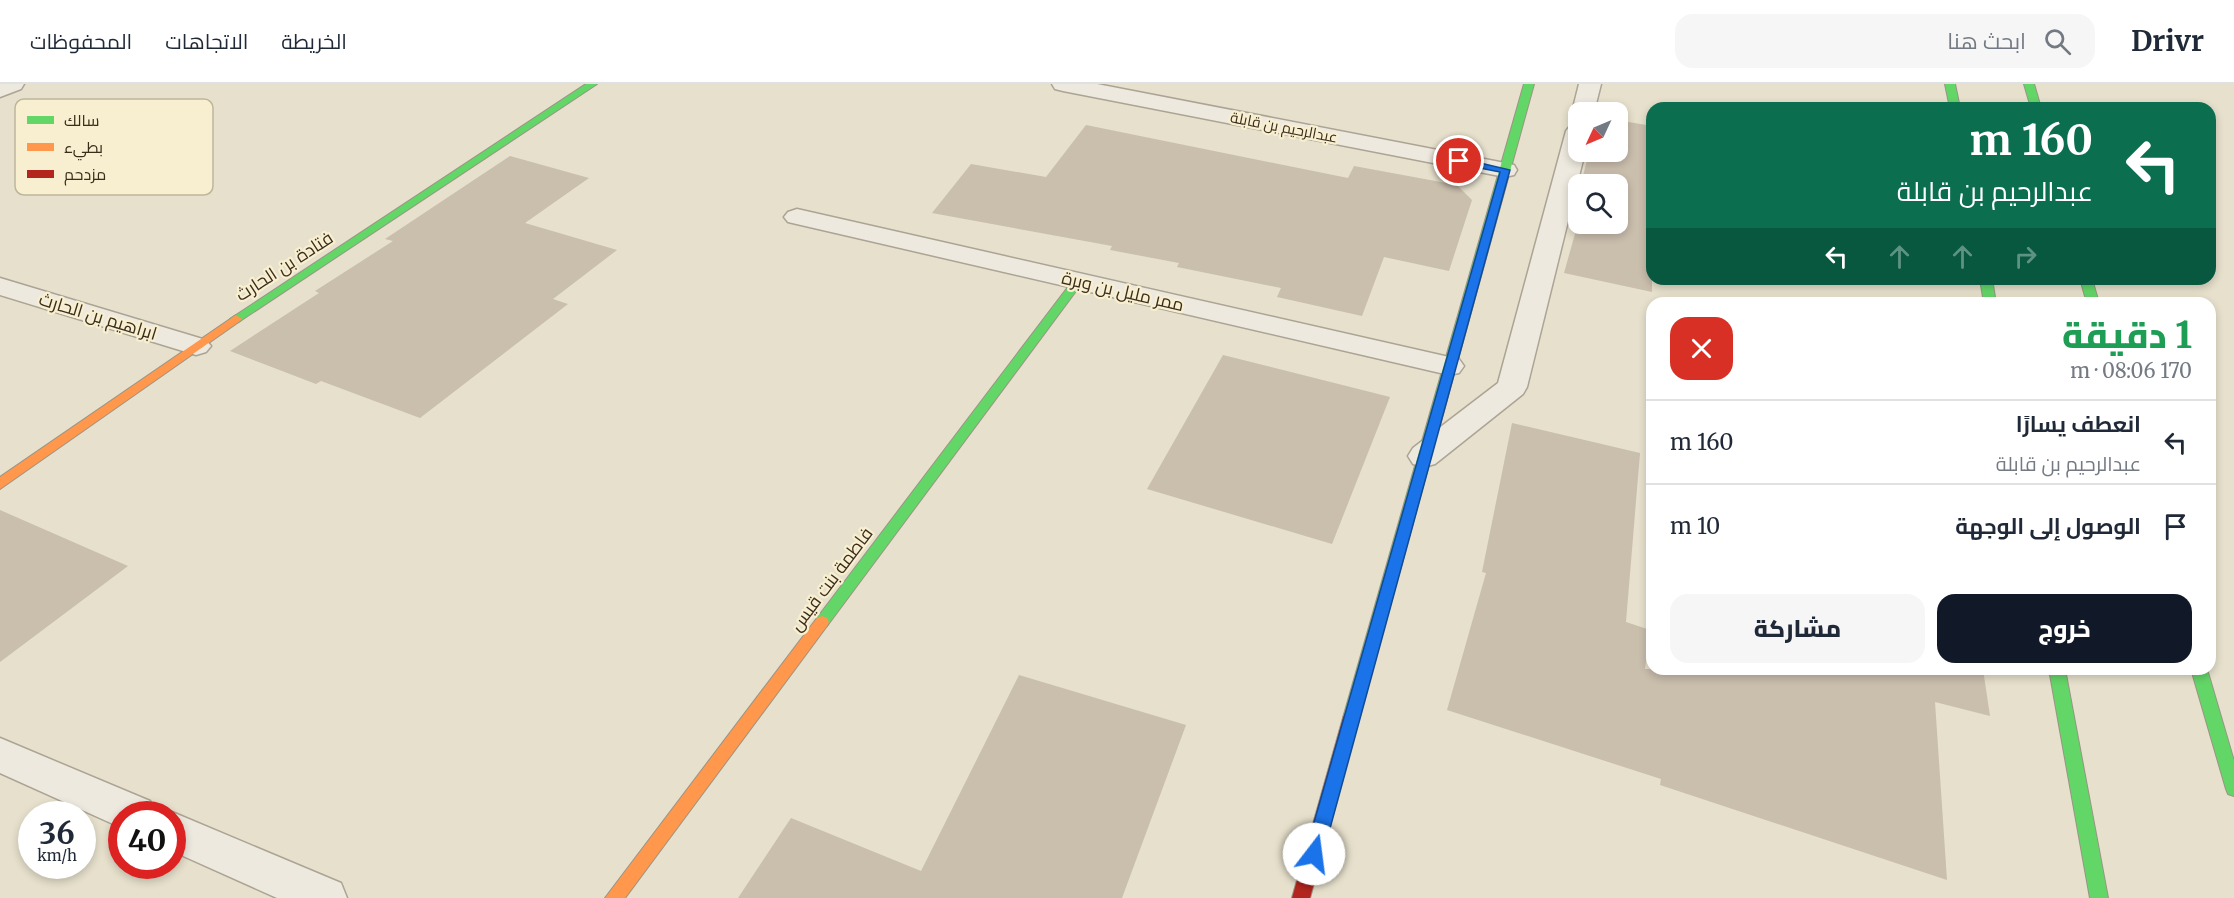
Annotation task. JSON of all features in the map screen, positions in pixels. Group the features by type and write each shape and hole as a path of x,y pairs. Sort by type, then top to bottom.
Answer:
{"street":[{"path":"0,90 13,84"},
{"name":"فتادة بن الحارث","path":"0,484 196,346 592,84"},
{"name":"عبدالرحيم بن قابلة","path":"1063,84 1505,170"},
{"path":"1301,898 1529,84"},
{"path":"1586,102 1590,84"},
{"path":"1950,84 1954,102"},
{"path":"2029,84 2034,102"},
{"path":"1424,456 1512,387 1570,162"},
{"name":"ممر مليل بن وبرة","path":"797,217 1449,366"},
{"name":"فاطمة بنت قيس","path":"614,898 1078,281"},
{"name":"ابراهيم بن الحارث","path":"0,286 196,346"},
{"path":"2058,675 2099,898"},
{"path":"2201,675 2234,789"},
{"path":"0,755 108,802"},
{"path":"186,837 324,898"}],"building":[{"path":"1628,122 1646,125 1646,285 1652,285 1652,292 1564,273 1575,234 1628,234 1628,174 1584,174 1586,162 1628,162"},
{"path":"1086,125 1348,178 1354,166 1457,185 1472,200 1449,271 1384,257 1362,316 1277,297 1281,288 1177,267 1179,263 1110,250 1112,246 932,213 971,164 1046,177"},
{"path":"510,156 589,178 525,223 617,250 553,299 568,304 420,418 321,381 316,384 230,351 319,293 315,291 393,241 385,239"},
{"path":"1223,355 1390,397 1332,544 1147,489"},
{"path":"1512,423 1640,453 1626,622 1646,629 1646,675 1984,675 1990,716 1935,702 1947,880 1660,785 1661,779 1447,710 1486,573 1482,572"},
{"path":"0,510 128,566 0,662"},
{"path":"1019,675 1186,725 1122,898 738,898 791,818 921,871"}],"traffic: fast":[{"path":"236,319 592,84"},
{"path":"1351,718 1529,84"},
{"path":"1950,84 1954,102"},
{"path":"2029,84 2034,102"},
{"path":"822,622 1078,281"},
{"path":"1987,285 1989,297"},
{"path":"2088,285 2091,297"},
{"path":"2058,675 2099,898"},
{"path":"2201,675 2234,789"}],"traffic: slow":[{"path":"0,484 236,319"},
{"path":"614,898 822,622"}],"traffic: jam":[{"path":"1301,898 1351,718"}],"route":[{"path":"1314,854 1505,170 1459,161"}]}
